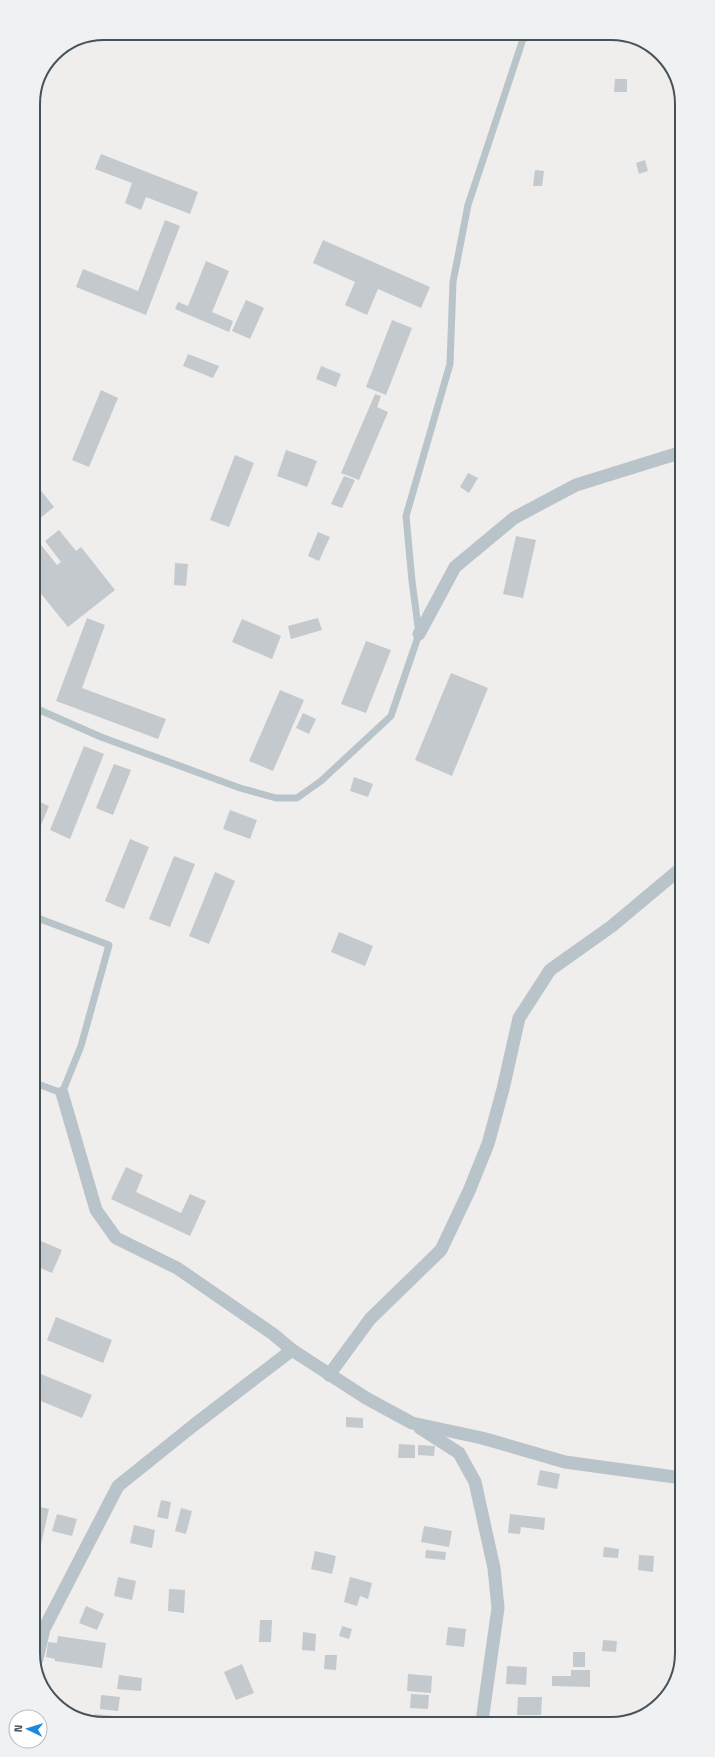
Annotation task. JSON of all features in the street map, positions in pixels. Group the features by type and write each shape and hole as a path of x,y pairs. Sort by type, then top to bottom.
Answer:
{"street":[{"path":"419,634 455,567 514,518 576,485 675,454"},
{"path":"329,1375 370,1319 441,1250 469,1191 488,1144 503,1089 519,1018 550,970 612,926 675,873"},
{"path":"62,1093 96,1210 116,1238 177,1268 273,1334 292,1350 329,1375 366,1398 412,1423 459,1453 475,1482 494,1568 498,1608 483,1717"},
{"path":"40,1646 44,1628 118,1486 194,1425 292,1350"},
{"path":"412,1423 482,1438 565,1462 675,1477"}],"lane":[{"path":"40,711 100,737 240,788 276,798 297,798 321,781 390,716 419,634 406,516 450,364 453,282 468,205 498,110 523,40"},
{"path":"40,919 109,945 81,1046 62,1093 40,1085"}],"building":[{"path":"615,79 627,79 627,92 614,92"},
{"path":"101,154 198,192 190,214 146,197 141,210 125,203 132,183 95,169"},
{"path":"645,160 648,171 639,174 636,163"},
{"path":"535,170 544,171 542,186 533,186"},
{"path":"165,220 180,226 146,315 76,287 83,269 138,291"},
{"path":"323,240 430,287 421,308 378,289 367,315 345,305 355,282 313,263"},
{"path":"206,261 229,271 212,312 233,321 229,332 175,309 178,302 188,306"},
{"path":"246,300 264,308 250,339 232,331"},
{"path":"392,320 412,328 386,395 366,387"},
{"path":"188,354 219,366 213,378 183,366"},
{"path":"321,366 341,374 336,387 316,379"},
{"path":"101,390 118,398 89,467 72,460"},
{"path":"375,394 381,396 377,407 388,412 359,480 341,473"},
{"path":"286,450 317,461 307,487 277,476"},
{"path":"235,455 254,463 229,527 210,520"},
{"path":"468,473 478,478 469,493 460,487"},
{"path":"344,476 355,480 342,508 331,504"},
{"path":"40,489 54,507 40,518"},
{"path":"59,530 76,551 81,547 115,590 68,627 40,592 40,544 57,565 61,562 45,541"},
{"path":"318,532 330,537 319,561 308,556"},
{"path":"516,536 536,540 523,598 503,594"},
{"path":"175,563 188,564 186,586 174,585"},
{"path":"87,618 105,625 82,688 166,719 158,739 56,701"},
{"path":"318,618 322,630 291,639 288,626"},
{"path":"242,619 281,636 272,659 232,642"},
{"path":"366,641 391,650 366,713 341,704"},
{"path":"451,673 488,688 452,776 415,760"},
{"path":"280,690 304,700 273,771 249,761"},
{"path":"303,713 316,719 309,734 296,728"},
{"path":"84,746 104,754 70,839 50,830"},
{"path":"114,764 131,770 113,815 96,808"},
{"path":"354,777 373,784 368,797 350,791"},
{"path":"40,802 49,806 40,825"},
{"path":"230,810 257,820 250,839 223,829"},
{"path":"130,839 149,847 124,909 105,901"},
{"path":"174,856 195,864 170,927 149,919"},
{"path":"215,872 235,881 209,944 189,936"},
{"path":"339,932 373,946 365,966 331,952"},
{"path":"126,1167 143,1175 136,1192 181,1213 190,1194 206,1201 190,1236 111,1199"},
{"path":"40,1241 62,1250 52,1273 40,1268"},
{"path":"56,1317 112,1340 103,1363 47,1340"},
{"path":"40,1374 92,1395 82,1418 40,1401"},
{"path":"346,1417 363,1418 363,1428 346,1427"},
{"path":"399,1444 415,1445 415,1458 398,1458"},
{"path":"418,1445 435,1446 434,1456 418,1455"},
{"path":"540,1470 560,1474 557,1489 537,1485"},
{"path":"161,1500 171,1502 168,1519 157,1517"},
{"path":"40,1507 49,1509 40,1544"},
{"path":"181,1508 192,1511 186,1534 175,1531"},
{"path":"57,1514 77,1519 72,1536 52,1531"},
{"path":"510,1514 545,1518 544,1530 521,1527 520,1534 508,1533"},
{"path":"134,1525 155,1530 152,1548 130,1543"},
{"path":"424,1526 452,1531 449,1547 421,1542"},
{"path":"604,1547 619,1549 618,1558 603,1557"},
{"path":"426,1550 446,1552 445,1560 425,1558"},
{"path":"315,1551 336,1556 332,1574 311,1569"},
{"path":"639,1555 654,1556 653,1572 638,1570"},
{"path":"118,1577 136,1581 132,1600 114,1596"},
{"path":"350,1577 372,1583 368,1599 360,1596 357,1606 344,1602"},
{"path":"169,1589 185,1590 184,1613 168,1611"},
{"path":"86,1606 104,1614 97,1630 79,1623"},
{"path":"260,1620 272,1620 271,1642 259,1642"},
{"path":"342,1626 352,1629 349,1639 339,1636"},
{"path":"448,1627 466,1629 464,1647 446,1645"},
{"path":"303,1632 316,1634 315,1651 302,1650"},
{"path":"58,1636 106,1643 102,1668 55,1661 55,1659 46,1657 48,1642 57,1643"},
{"path":"603,1640 617,1641 616,1652 602,1651"},
{"path":"573,1652 585,1652 585,1667 573,1667"},
{"path":"325,1655 337,1655 336,1670 324,1669"},
{"path":"242,1664 254,1693 236,1700 224,1672"},
{"path":"507,1666 527,1667 526,1685 506,1684"},
{"path":"571,1670 590,1670 590,1687 552,1686 552,1676 571,1676"},
{"path":"408,1674 432,1676 431,1693 407,1691"},
{"path":"119,1675 142,1678 141,1691 117,1689"},
{"path":"411,1694 429,1695 428,1709 410,1708"},
{"path":"101,1695 120,1697 118,1711 100,1709"},
{"path":"518,1697 542,1697 541,1715 517,1715"},
{"path":"95,1714 114,1717 99,1717 95,1716"}]}
